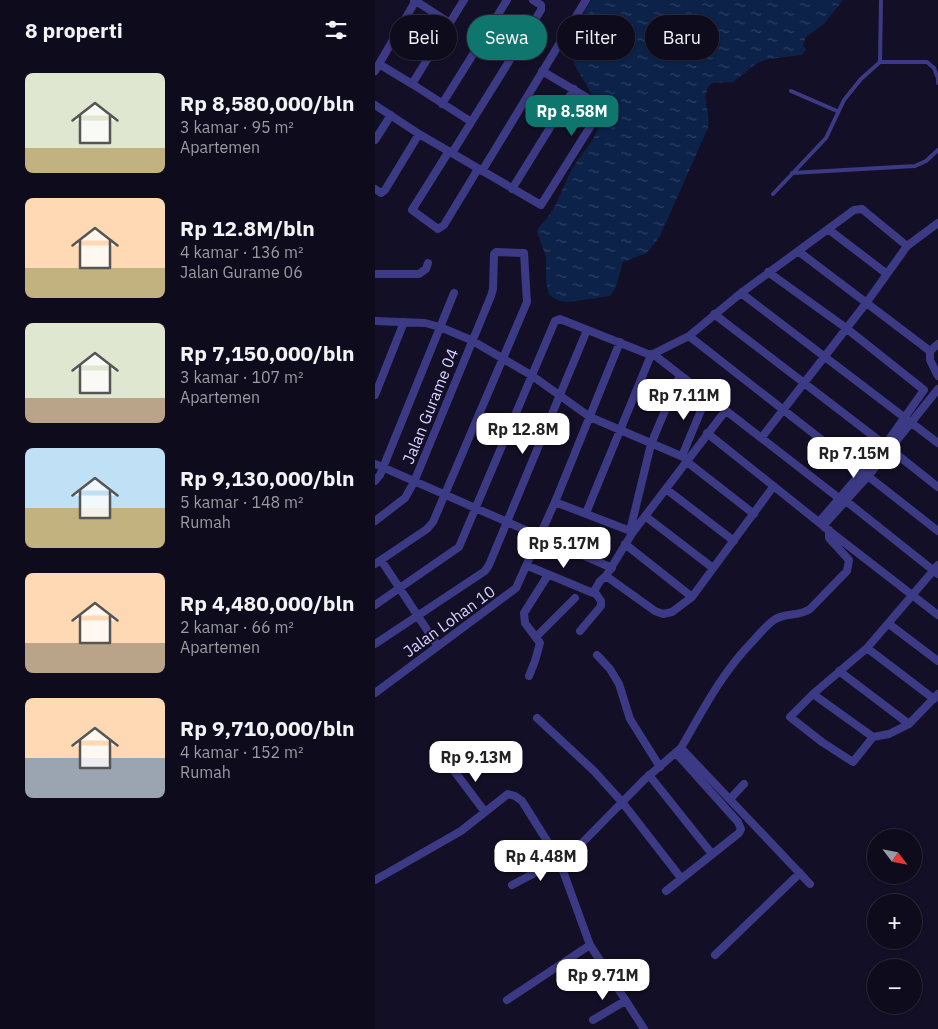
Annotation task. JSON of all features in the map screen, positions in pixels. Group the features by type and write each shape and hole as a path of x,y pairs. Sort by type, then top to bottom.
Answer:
{"street":[{"path":"375,71 415,0 438,15"},
{"path":"455,15 464,0"},
{"path":"443,104 507,0"},
{"path":"533,0 541,5 541,10 412,210 438,229 444,225 480,170 586,0"},
{"path":"412,84 427,60"},
{"path":"379,64 470,121"},
{"path":"375,105 419,134 539,206 543,204 597,116 591,100 542,71"},
{"path":"512,189 574,89"},
{"path":"375,140 391,115"},
{"path":"375,189 381,193 385,190 419,134"},
{"path":"585,513 652,354 689,336 768,272 854,210 862,210 907,246"},
{"path":"762,437 867,302 907,246 938,223"},
{"path":"828,229 887,274"},
{"path":"798,251 930,351"},
{"name":"Jalan Gurame 04","path":"375,521 405,498 414,482 493,289 494,254 496,252 524,254 527,302 503,356"},
{"path":"375,274 419,274 426,269 428,263"},
{"path":"768,272 846,328 923,389 923,394 908,421"},
{"path":"375,481 383,468 454,293"},
{"path":"741,293 938,443"},
{"path":"714,314 938,487"},
{"path":"375,605 457,549 477,509 555,321 560,319 652,354 936,570 867,648 813,694 790,717 794,722 853,762 873,737 889,734 909,724 936,696 867,648"},
{"path":"375,321 404,322 440,327 503,356 590,417 685,459 753,514"},
{"path":"375,394 404,322"},
{"path":"375,644 488,568 587,330"},
{"path":"689,336 938,531"},
{"name":"Jalan Lohan 10","path":"375,692 515,590 528,566 620,342"},
{"path":"938,344 930,351 930,360 938,376"},
{"path":"437,645 399,588 378,562 431,526 503,356"},
{"path":"632,532 651,444 680,375"},
{"path":"823,526 908,421 936,394"},
{"path":"685,459 707,396"},
{"path":"593,592 600,581 607,576 632,532 685,459 726,410"},
{"path":"707,434 938,614"},
{"path":"375,464 541,535 612,568"},
{"path":"607,576 660,613 672,612 692,597 773,487"},
{"path":"665,489 734,541"},
{"path":"555,502 632,532"},
{"path":"645,516 713,568"},
{"path":"512,885 559,860 581,844 649,775 679,751 718,684 737,657 773,621 784,615 805,613 847,571 849,560 829,538 823,526"},
{"path":"625,544 692,597"},
{"path":"528,566 593,592 601,601 601,606 579,631"},
{"path":"529,676 540,644 525,623 524,613 549,575"},
{"path":"536,636 575,598"},
{"path":"889,624 938,661"},
{"path":"597,655 610,669 619,684 630,719 660,766"},
{"path":"839,671 909,724"},
{"path":"813,694 873,737"},
{"path":"537,718 594,772 622,802 681,878"},
{"path":"679,751 731,798 810,884"},
{"path":"666,891 739,833 740,825 679,751"},
{"path":"452,768 485,812"},
{"path":"649,775 712,854"},
{"path":"731,798 744,784"},
{"path":"375,880 461,831 507,794 515,796 521,801 559,860 590,945 644,1029"},
{"path":"715,955 800,873"},
{"path":"507,1000 590,945"},
{"path":"593,1020 625,1001"}],"lane":[{"path":"880,62 881,0"},
{"path":"773,194 826,138 834,124 837,111 861,79 880,62 927,62 938,75 938,84"},
{"path":"791,91 837,111"},
{"path":"792,173 915,166 926,161 938,150"}],"water":[{"path":"591,0 843,0 824,24 806,37 803,45 806,49 802,55 769,59 757,63 733,82 712,83 706,94 708,128 660,236 647,253 623,262 616,287 610,296 568,302 559,301 549,295 546,281 546,257 537,232 550,214 577,161 598,129 598,112 595,101 572,60 635,60 635,15 582,15"}]}
